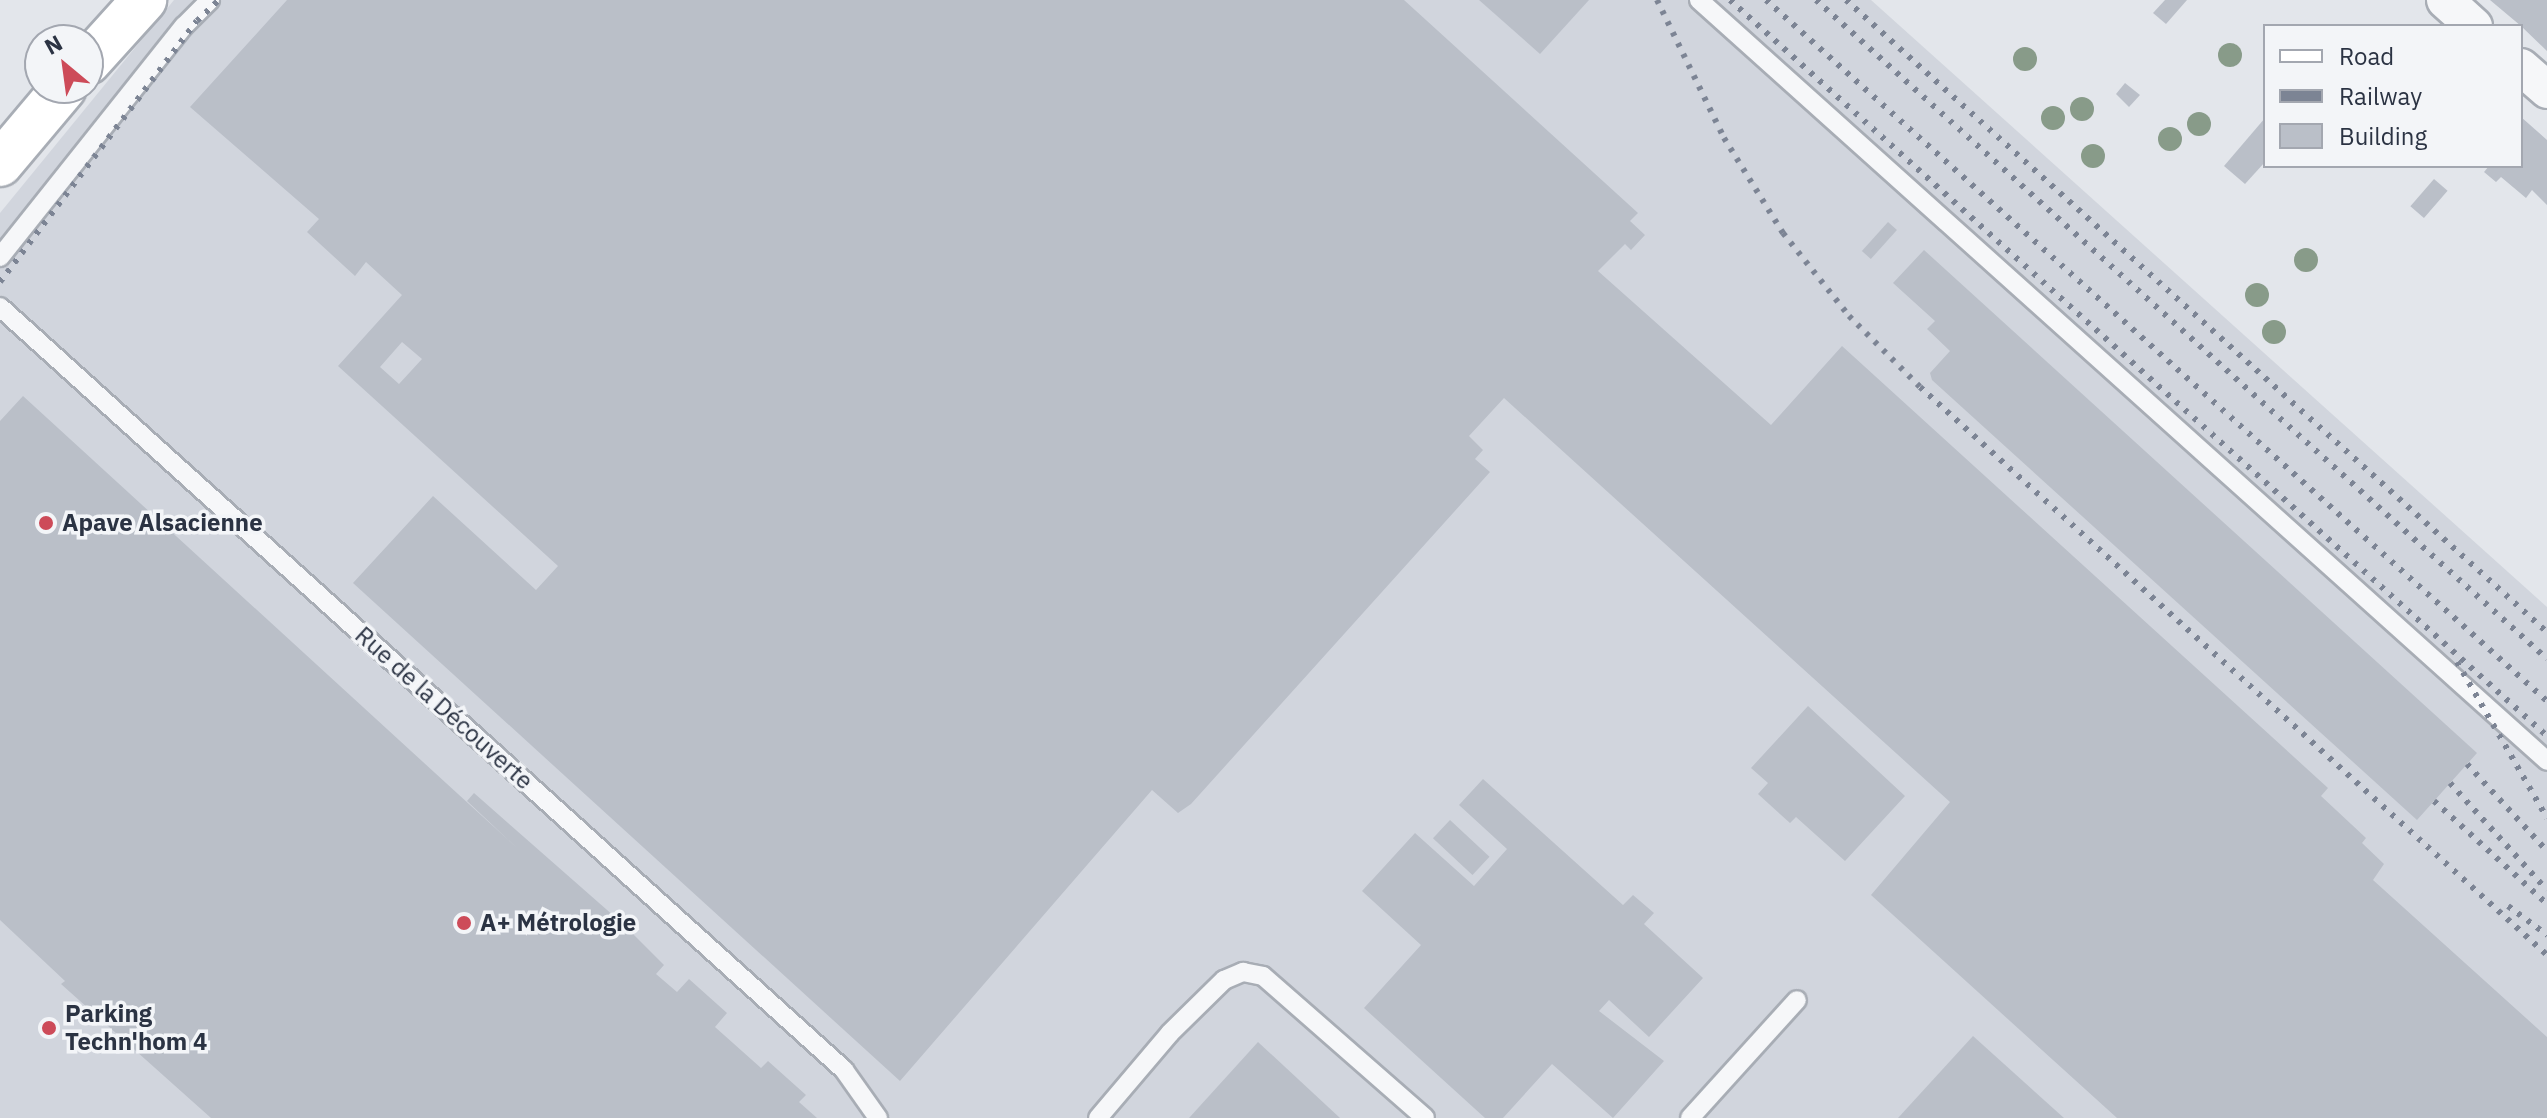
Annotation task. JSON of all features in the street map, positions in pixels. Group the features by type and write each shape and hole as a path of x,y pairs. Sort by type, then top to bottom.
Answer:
{"main road":[{"path":"104,44 144,0"},
{"path":"0,164 51,104"}],"street":[{"path":"2445,0 2472,24"},
{"path":"2523,69 2547,90"}],"lane":[{"path":"0,257 184,26 210,0"},
{"path":"1699,0 2547,761"},
{"name":"Rue de la Découverte","path":"0,307 844,1070 878,1118"},
{"path":"1098,1118 1170,1033 1224,980 1243,972 1263,976 1425,1118"},
{"path":"1690,1118 1797,1000"}],"shaded area":[{"path":"174,0 1871,0 2547,607 2547,1118 0,1118 0,213 89,104 104,104 104,86"}],"building":[{"path":"287,0 1404,0 1638,213 1630,221 1645,235 1631,250 1625,244 1598,271 1771,425 1842,346 2328,788 2321,796 2366,838 2362,843 2384,864 2373,880 2547,1037 2547,1118 2117,1118 1871,895 1950,802 1504,398 1469,436 1483,450 1475,459 1490,472 1191,804 1178,813 1152,790 900,1081 353,583 433,496 536,590 558,566 338,366 402,295 366,262 355,276 307,232 319,219 190,107","holes":["402,342 422,359 399,384 380,367"]},
{"path":"1479,0 1589,0 1540,54"},
{"path":"2165,0 2187,0 2166,24 2153,13"},
{"path":"2490,0 2547,0 2547,51 2523,28 2523,24 2519,24"},
{"path":"2125,83 2140,95 2129,107 2116,94"},
{"path":"2523,119 2547,140 2547,205 2532,190 2526,198 2501,177 2496,182 2484,172 2487,168 2523,168"},
{"path":"2263,120 2263,164 2245,184 2224,166"},
{"path":"2434,179 2448,191 2424,218 2410,206"},
{"path":"1888,222 1897,230 1871,259 1862,251"},
{"path":"1924,250 2477,753 2417,820 1932,380 1930,373 1950,351 1927,329 1935,321 1893,283"},
{"path":"23,396 517,848 467,801 474,793 623,924 664,965 656,974 677,992 689,979 727,1013 715,1027 761,1068 768,1061 806,1095 799,1102 817,1118 211,1118 61,984 65,981 0,920 0,421"},
{"path":"1808,706 1905,796 1845,861 1796,817 1790,823 1758,794 1768,783 1751,768"},
{"path":"1483,779 1623,905 1633,895 1654,913 1644,924 1703,978 1649,1037 1609,1000 1599,1011 1664,1061 1613,1118 1552,1064 1503,1118 1485,1118 1364,1008 1421,945 1362,891 1415,833 1474,886 1507,849 1459,805"},
{"path":"1450,820 1489,857 1472,875 1433,838"},
{"path":"1973,1036 2064,1118 1898,1118"},
{"path":"1258,1042 1340,1118 1189,1118"}],"railway":[{"path":"0,282 197,21 219,0"},
{"path":"1657,0 1724,138 1783,233 1849,316 1920,387 2547,955"},
{"path":"1730,0 2547,736"},
{"path":"1766,0 2547,701"},
{"path":"1816,0 2547,659"},
{"path":"1846,0 2547,632"},
{"path":"2457,662 2547,818"},
{"path":"2467,764 2547,851"},
{"path":"2450,783 2547,890"},
{"path":"2434,801 2547,904"},
{"path":"2508,906 2547,935"}],"place":[{"name":"Apave Alsacienne","path":"46,523"},
{"name":"A+ Métrologie","path":"464,923"},
{"name":"Parking Techn'hom 4","path":"49,1028"}]}
